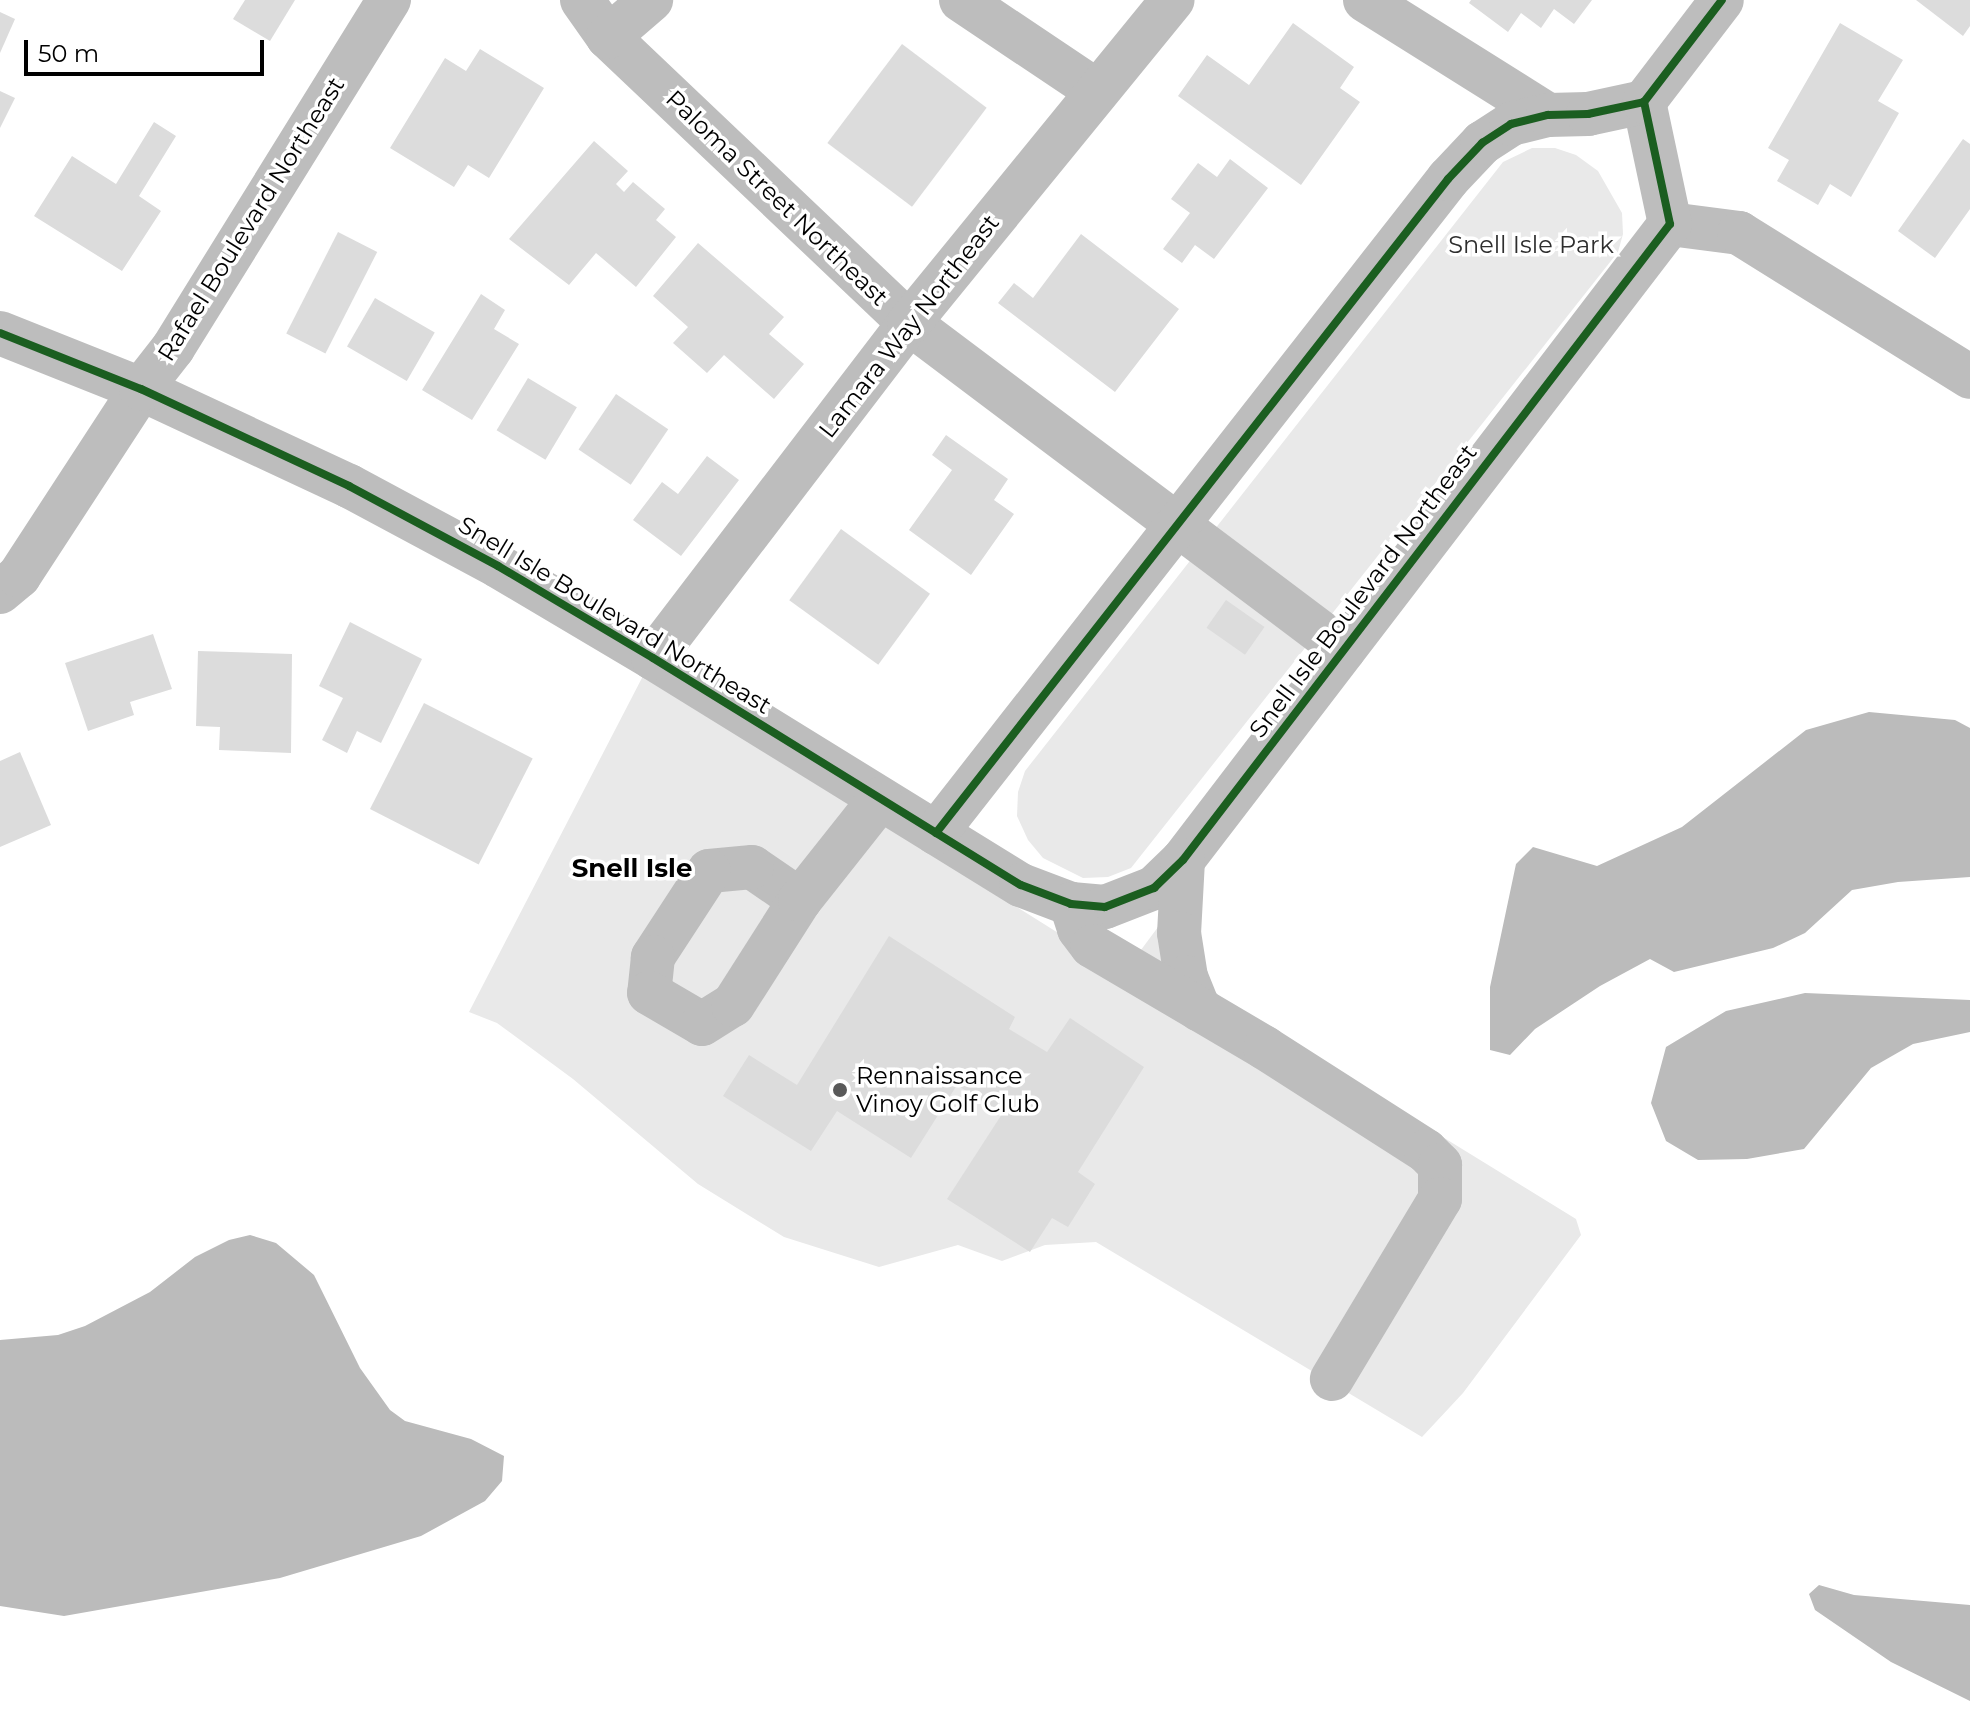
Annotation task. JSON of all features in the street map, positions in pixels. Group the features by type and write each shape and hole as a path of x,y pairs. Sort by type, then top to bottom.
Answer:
{"street":[{"name":"Rafael Boulevard Northeast","path":"0,592 19,576 141,389 173,348 389,0"},
{"name":"Paloma Street Northeast","path":"582,0 608,37 909,323 1344,650"},
{"path":"608,37 651,0"},
{"path":"961,0 1097,91"},
{"name":"Lamara Way Northeast","path":"653,658 909,323 1172,0"},
{"path":"1365,0 1548,115"},
{"path":"936,833 1448,179 1482,143 1511,124 1548,115 1588,114 1644,102 1722,0"},
{"path":"1644,102 1670,224 1739,233 1970,377"},
{"name":"Snell Isle Boulevard Northeast","path":"0,333 141,389 349,486 498,566 653,658 1021,885 1071,904 1105,907 1131,900 1154,888 1183,860 1670,224"},
{"path":"800,900 880,799"},
{"path":"1183,860 1179,933 1186,977 1199,1009"},
{"path":"1071,904 1079,929 1092,946 1426,1151 1440,1165 1440,1199 1332,1379"}],"green space":[{"name":"Snell Isle Park","path":"1532,148 1555,148 1576,155 1598,171 1622,213 1623,234 1618,252 1131,868 1108,877 1083,878 1043,858 1028,840 1017,816 1018,792 1025,771 1503,162"},
{"path":"644,674 1111,966 1132,962 1164,919 1195,971 1228,1005 1576,1219 1581,1235 1463,1393 1422,1437 1096,1242 1045,1245 1002,1261 958,1245 879,1267 784,1237 698,1184 573,1079 497,1023 469,1012"}],"shaded area":[{"path":"1869,712 1955,720 1970,728 1970,877 1898,882 1852,890 1805,933 1773,948 1674,972 1650,959 1600,986 1535,1029 1510,1055 1490,1050 1490,987 1516,864 1533,847 1597,866 1682,827 1806,730"},
{"path":"1805,993 1970,1000 1970,1032 1913,1044 1871,1068 1804,1149 1747,1159 1698,1160 1666,1141 1651,1103 1666,1047 1726,1011"},
{"path":"250,1235 276,1243 314,1275 360,1368 390,1410 405,1421 471,1439 504,1456 502,1481 485,1501 421,1536 280,1578 64,1616 0,1606 0,1340 58,1335 85,1326 150,1292 195,1257 229,1240"},
{"path":"1819,1585 1854,1595 1970,1605 1970,1701 1891,1662 1815,1610 1809,1594"}],"building":[{"path":"245,0 295,0 270,41 233,19"},
{"path":"1471,0 1592,0 1574,24 1554,9 1541,28 1521,13 1508,32 1469,3"},
{"path":"1916,0 1970,0 1970,26 1963,36"},
{"path":"0,12 15,19 0,53"},
{"path":"1293,23 1354,67 1340,88 1360,102 1301,185 1178,96 1207,55 1249,85"},
{"path":"1840,23 1903,60 1878,101 1899,113 1851,197 1830,184 1818,205 1777,181 1789,160 1768,148"},
{"path":"902,44 987,108 912,207 827,143"},
{"path":"480,49 544,88 489,178 468,165 454,187 390,148 445,58 466,71"},
{"path":"0,91 15,98 0,128"},
{"path":"154,122 176,136 139,196 161,211 122,271 34,216 72,156 116,184"},
{"path":"1963,139 1970,144 1970,209 1935,258 1898,231"},
{"path":"594,141 628,171 616,184 624,192 633,182 665,209 656,220 676,237 636,287 596,253 569,285 509,239"},
{"path":"1230,159 1268,188 1214,259 1195,245 1182,263 1163,249 1190,213 1171,199 1198,163 1217,177"},
{"path":"338,232 377,252 325,354 286,334"},
{"path":"1081,234 1179,309 1115,392 998,303 1014,283 1033,298"},
{"path":"698,243 784,317 769,334 804,364 774,399 724,355 707,373 673,343 688,327 653,296"},
{"path":"481,294 505,310 494,329 519,344 472,420 422,390"},
{"path":"375,298 435,332 407,381 347,346"},
{"path":"528,378 577,407 545,460 497,430"},
{"path":"616,394 668,429 631,485 579,450"},
{"path":"946,435 1008,479 994,500 1014,514 971,575 909,530 952,470 932,455"},
{"path":"707,456 739,480 681,556 633,520 662,482 678,494"},
{"path":"841,529 930,594 878,665 789,600"},
{"path":"1226,600 1265,627 1245,655 1206,628"},
{"path":"350,622 422,659 381,743 357,731 347,753 322,740 343,698 319,686"},
{"path":"153,634 172,689 130,702 134,715 88,731 65,663"},
{"path":"198,651 292,654 291,753 219,750 220,727 196,726"},
{"path":"424,703 533,758 479,864 370,809"},
{"path":"20,752 51,825 0,847 0,761"},
{"name":"Rennaissance Vinoy Golf Club","path":"889,936 1015,1017 1009,1029 1047,1052 1070,1018 1144,1067 1078,1172 1095,1184 1068,1227 1052,1218 1030,1252 947,1199 1002,1114 957,1085 911,1158 837,1111 811,1151 723,1096 749,1055 797,1085"}],"cycle path":[{"path":"936,833 1448,179 1482,143 1511,124 1548,115 1588,114 1644,102 1722,0"},
{"path":"0,333 141,389 349,486 498,566 653,658 1021,885 1071,904 1105,907 1154,888 1183,860 1670,224 1644,102"}],"place":[{"name":"Rennaissance Vinoy Golf Club","path":"840,1090"}],"district":[{"name":"Snell Isle","path":"632,869"}]}
